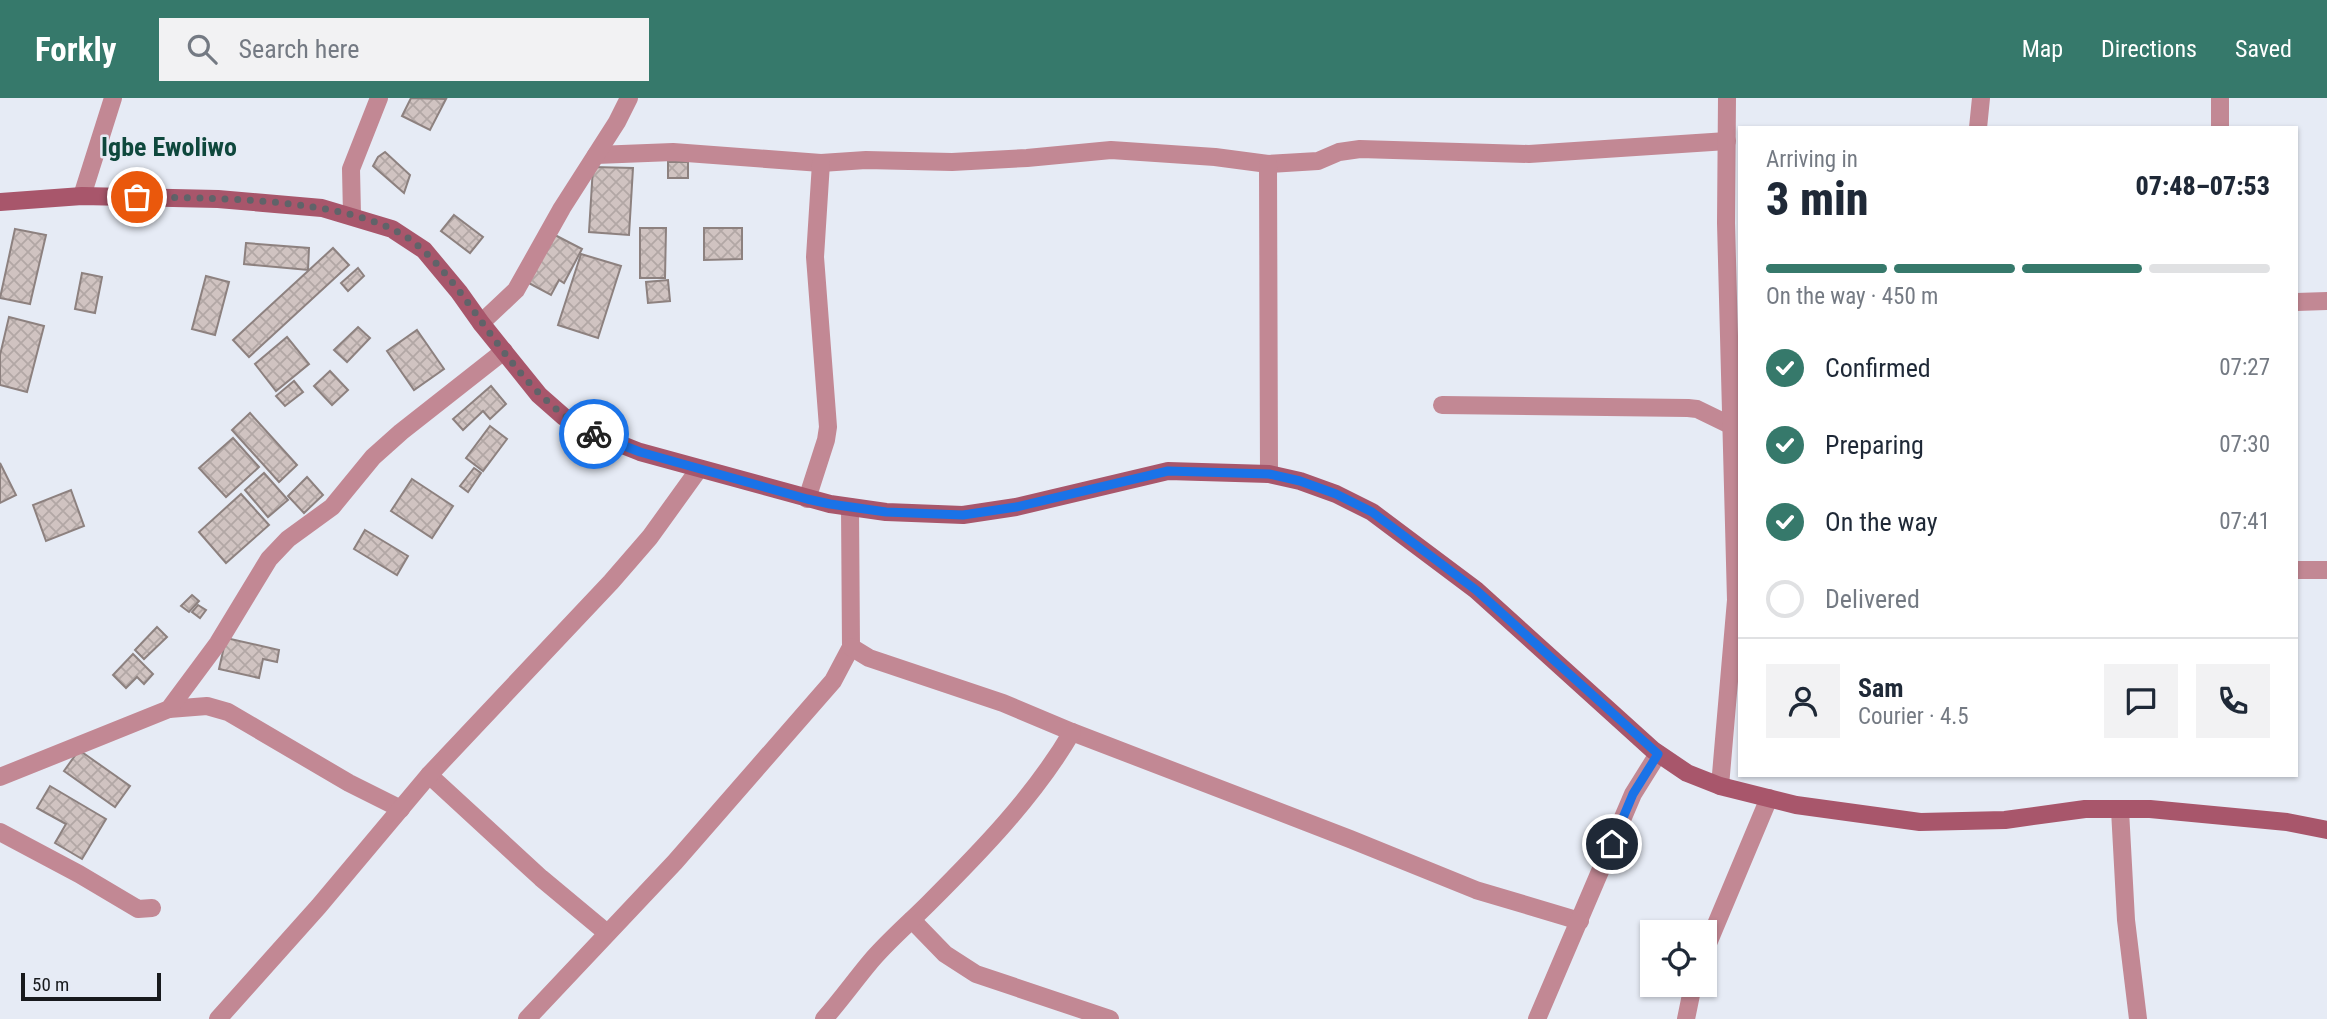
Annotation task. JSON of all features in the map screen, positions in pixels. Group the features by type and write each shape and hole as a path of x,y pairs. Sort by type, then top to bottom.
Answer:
{"street":[{"path":"82,196 113,98"},
{"path":"352,215 351,169 379,98"},
{"path":"481,323 516,290 629,98"},
{"path":"1720,786 1736,600 1737,551 1726,223 1727,98"},
{"path":"1978,126 1981,98"},
{"path":"2220,98 2220,126"},
{"path":"596,155 673,152 821,163 866,160 952,162 1111,150 1268,164 1318,161 1339,152 1360,149 1529,154 1727,141"},
{"path":"807,499 828,426 815,257 821,163"},
{"path":"1268,164 1269,474"},
{"path":"0,202 82,196 218,199 322,208 392,229 424,250 460,292 481,323 539,395 564,417 592,433 640,452 807,499 850,507 963,515 1016,507 1168,471 1269,474 1300,481 1336,494 1372,512 1476,590 1658,754 1687,773 1720,786 1796,805 1920,822 2005,820 2085,809 2150,809 2287,822 2327,830"},
{"path":"2298,302 2327,301"},
{"path":"169,709 218,643 269,559 288,539 332,508 373,457 401,432 504,351"},
{"path":"1442,405 1688,408 1698,409 1732,426"},
{"path":"218,1019 319,906 429,775 611,582 650,537 699,469"},
{"path":"527,1019 675,862 833,681 851,648 850,507"},
{"path":"2298,570 2327,570"},
{"path":"851,648 869,658 1003,703 1072,733 1476,890 1580,920"},
{"path":"0,777 169,709 207,706 228,712 349,783 401,809"},
{"path":"824,1019 852,988 871,961 1012,815 1051,766 1072,733"},
{"path":"1537,1019 1633,794 1658,754"},
{"path":"429,775 607,933"},
{"path":"1717,922 1769,798"},
{"path":"2120,810 2126,920 2138,1019"},
{"path":"0,832 138,909 152,908"},
{"path":"912,920 946,954 976,974 1110,1019"},
{"path":"1686,1019 1691,997"}],"building":[{"path":"411,98 446,99 430,130 402,116"},
{"path":"385,152 410,175 404,193 373,166"},
{"path":"668,162 688,162 688,178 668,178"},
{"path":"593,167 633,168 629,235 589,232"},
{"path":"454,215 483,237 470,253 441,231"},
{"path":"640,228 666,228 665,278 640,278"},
{"path":"704,228 742,228 742,259 704,260"},
{"path":"15,229 46,235 30,304 0,298"},
{"path":"551,233 582,249 564,283 559,280 551,295 525,281"},
{"path":"246,243 309,248 308,270 244,264"},
{"path":"333,248 349,265 249,357 233,340"},
{"path":"581,254 621,266 598,338 558,325"},
{"path":"358,268 364,276 348,291 341,283"},
{"path":"82,273 102,277 95,313 75,309"},
{"path":"206,276 229,282 215,335 192,329"},
{"path":"668,280 670,301 648,303 646,282"},
{"path":"9,317 44,326 27,392 0,385 0,355"},
{"path":"358,327 370,338 347,362 334,350"},
{"path":"417,330 444,369 414,390 387,351"},
{"path":"287,337 309,364 276,391 255,364"},
{"path":"330,371 348,390 332,405 314,386"},
{"path":"294,381 303,392 285,406 276,396"},
{"path":"491,386 506,404 490,419 483,411 463,430 453,419"},
{"path":"250,413 297,465 279,482 232,430"},
{"path":"490,426 507,439 483,471 466,458"},
{"path":"233,438 259,467 226,497 199,468"},
{"path":"0,463 16,495 0,503"},
{"path":"474,468 481,473 468,492 460,486"},
{"path":"264,473 288,500 268,517 245,490"},
{"path":"307,477 323,495 304,513 288,496"},
{"path":"412,479 453,506 432,538 391,511"},
{"path":"71,490 84,526 46,541 33,505"},
{"path":"241,494 269,525 226,563 199,532"},
{"path":"365,530 408,556 397,575 354,549"},
{"path":"192,595 199,601 189,612 181,606"},
{"path":"198,605 206,610 200,618 192,612"},
{"path":"157,627 167,637 144,659 135,650"},
{"path":"226,638 279,650 277,662 263,659 259,678 219,669"},
{"path":"133,654 153,674 144,684 137,677 126,688 113,675"},
{"path":"79,750 130,786 115,807 64,771"},
{"path":"50,786 106,819 82,859 55,843 66,824 37,808"}],"way so far":[{"path":"137,197 218,199 322,208 392,229 424,250 460,292 481,323 539,395 564,417 594,434"}],"district":[{"name":"Igbe Ewoliwo","path":"169,147"}],"route":[{"path":"594,434 640,452 807,499 886,512 963,515 1016,507 1148,474 1186,470 1269,474 1300,481 1336,494 1372,512 1476,590 1658,754 1633,794 1612,844"}]}
